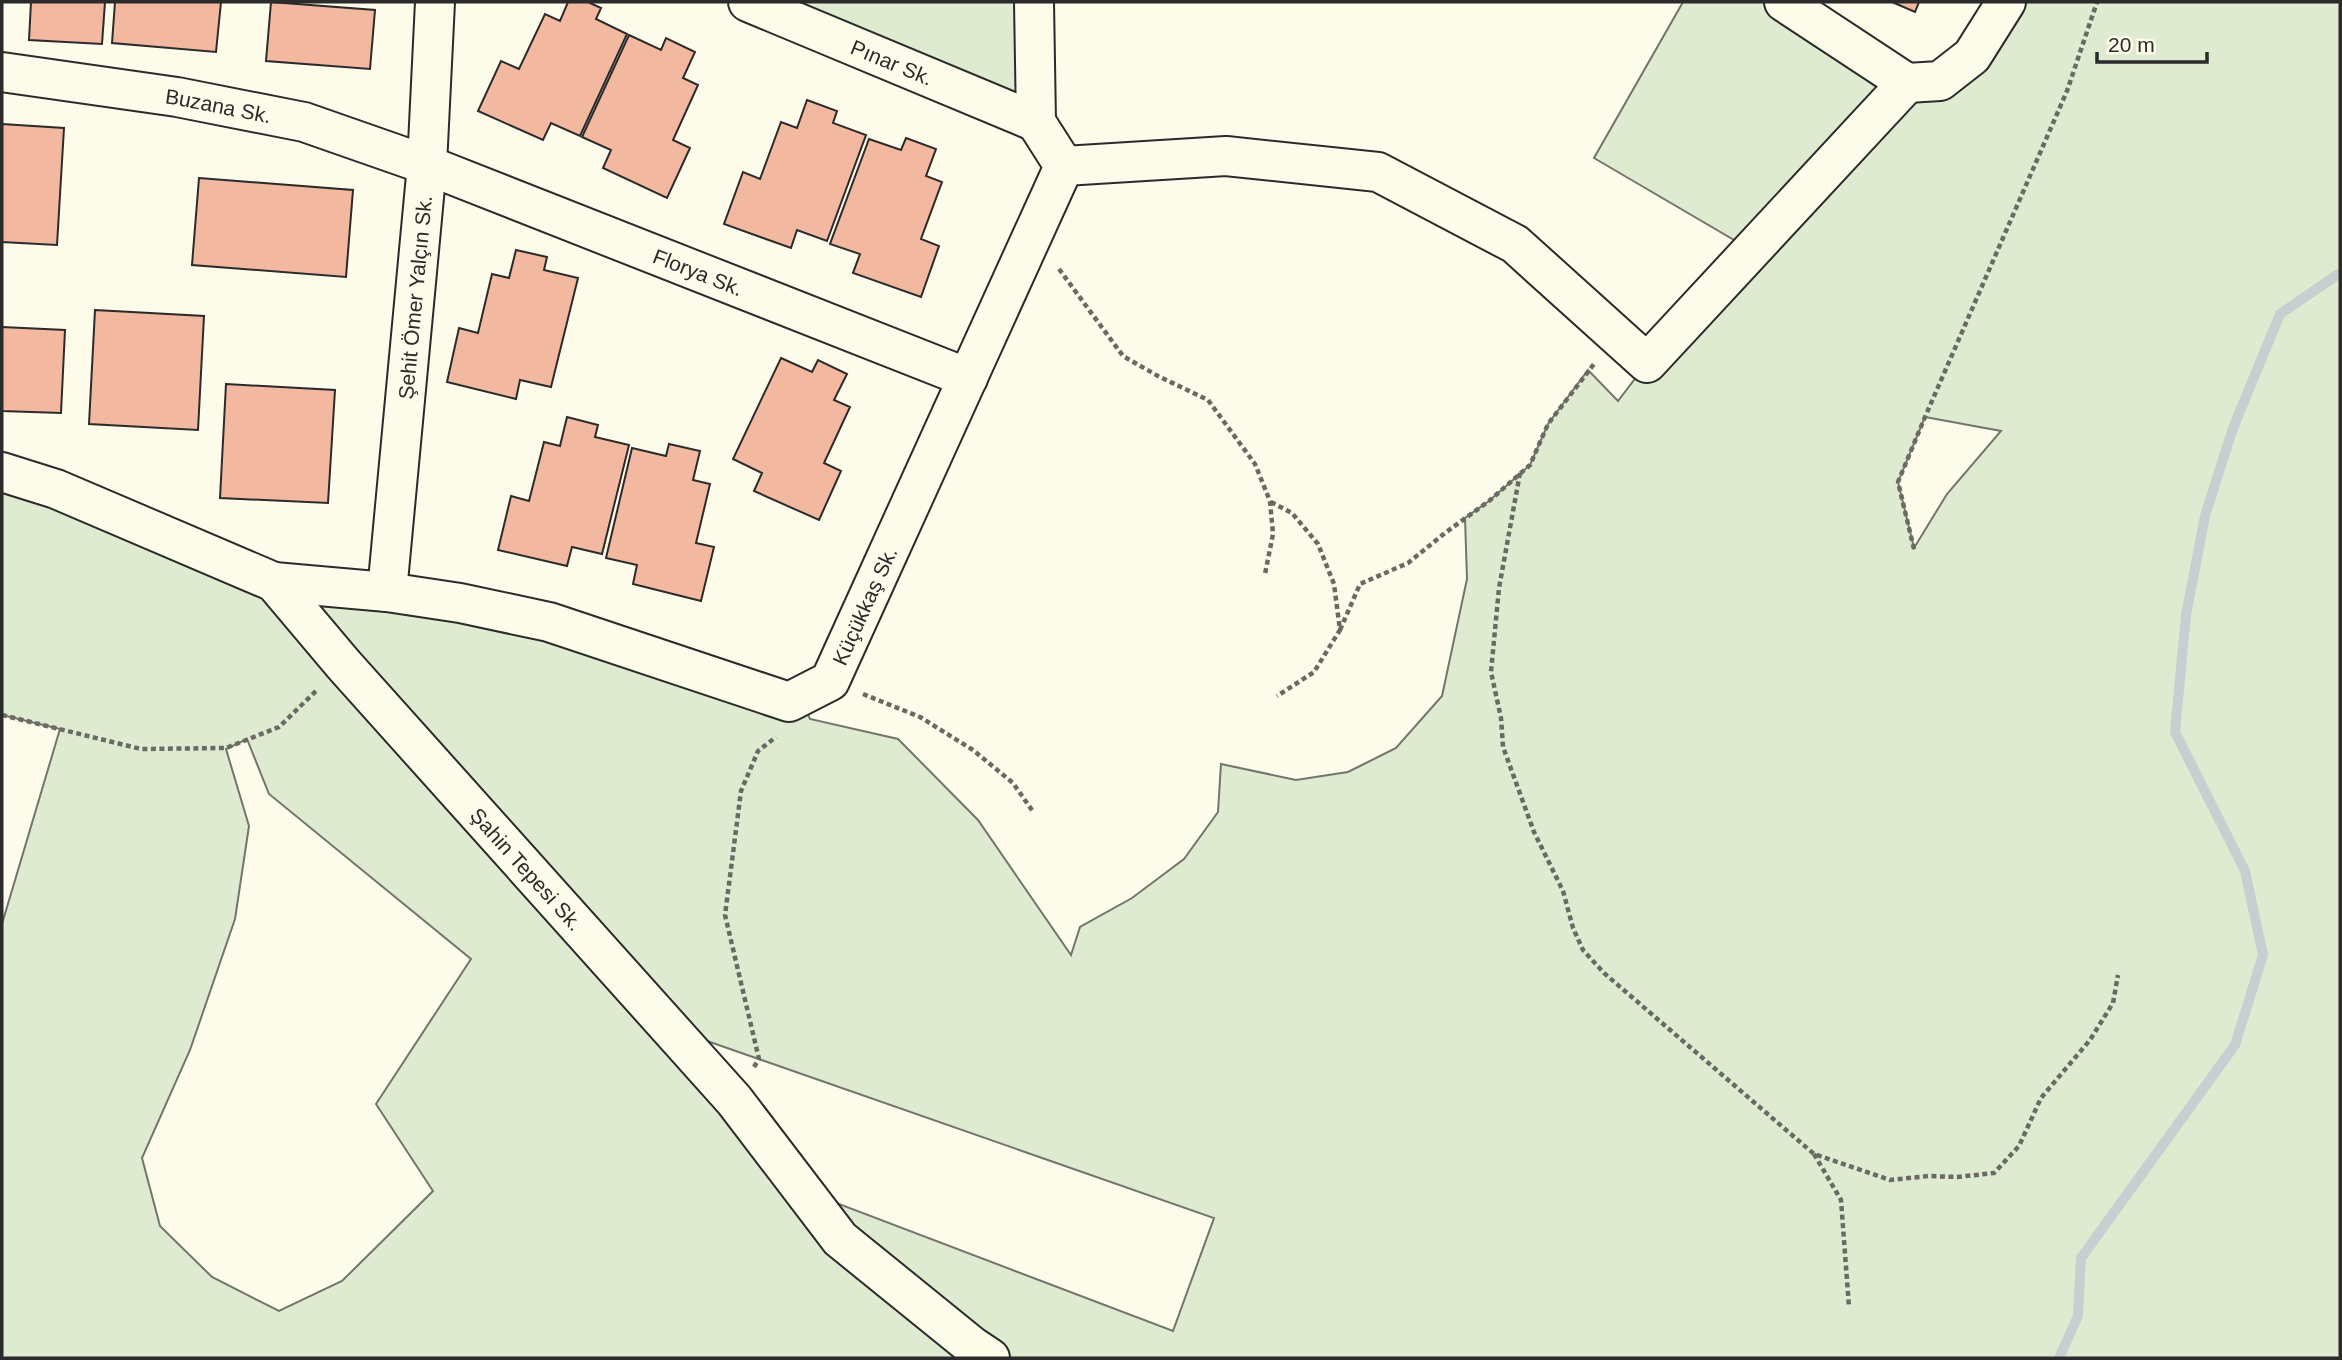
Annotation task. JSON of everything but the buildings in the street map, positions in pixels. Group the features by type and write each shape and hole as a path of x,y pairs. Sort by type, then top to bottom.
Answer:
{"street":[{"name":"Şehit Ömer Yalçın Sk.","path":"387,592 427,165 435,2"},
{"name":"Pınar Sk.","path":"748,2 1036,122"},
{"path":"1034,2 1036,122 1064,166 1226,156 1378,172 1515,244 1647,363 1907,83"},
{"path":"1784,2 1907,83 1940,80 1972,56 2006,2"},
{"name":"Buzana Sk.","path":"2,72 177,97 304,122 427,165"},
{"name":"Florya Sk.","path":"427,165 968,378"},
{"name":"Küçükkaş Sk.","path":"815,689 968,378 1064,166"},
{"name":"Şahin Tepesi Sk.","path":"2,472 56,489 274,582 344,665 734,1101 840,1239 990,1358"},
{"path":"274,582 387,592 460,603 549,622 789,702 815,689"}],"path":[{"path":"1914,549 1898,482 2067,91 2097,2"},
{"path":"1033,235 1123,356 1208,400 1255,464 1270,501 1273,534 1265,573"},
{"path":"1277,696 1314,673 1339,630 1360,584 1408,563 1489,501 1530,465 1548,424 1588,370 1619,337"},
{"path":"1520,473 1499,588 1491,672 1501,718 1503,747 1534,832 1563,891 1573,928 1583,950 1604,973 1814,1154 1841,1200 1849,1307"},
{"path":"1270,501 1292,513 1318,544 1334,584 1339,630"},
{"path":"2,715 141,749 226,748 279,727 344,665"},
{"path":"734,1101 759,1059 725,915 741,790 758,751 776,737 797,735 810,719 815,689 920,717 973,750 1013,783 1034,813"},
{"path":"1814,1154 1890,1180 1928,1176 1957,1177 1994,1172 2019,1146 2041,1098 2090,1040 2113,1003 2118,975"}],"green space":[{"path":"779,2 1034,2 1036,122"},
{"path":"1683,2 1784,2 1940,80 2006,2 2340,2 2340,1358 2,1358 2,924 60,729 2,715 2,472 274,582 387,592 800,697 810,719 898,739 978,820 1071,955 1080,927 1132,898 1184,859 1218,812 1221,764 1296,780 1348,772 1396,748 1442,696 1467,579 1465,518 1530,465 1548,424 1588,370 1618,401 1647,363 1751,250 1594,158","holes":["1925,417 2001,431 1947,494 1914,548 1898,482","247,739 269,794 471,959 376,1104 433,1191 342,1281 279,1311 212,1277 160,1226 142,1158 190,1050 235,919 249,826 226,749","670,1028 1214,1218 1173,1331 802,1190"]}],"waterway":[{"path":"2059,1358 2078,1316 2081,1258 2235,1045 2263,955 2245,871 2175,732 2186,615 2205,516 2233,428 2280,314 2340,273"}]}
